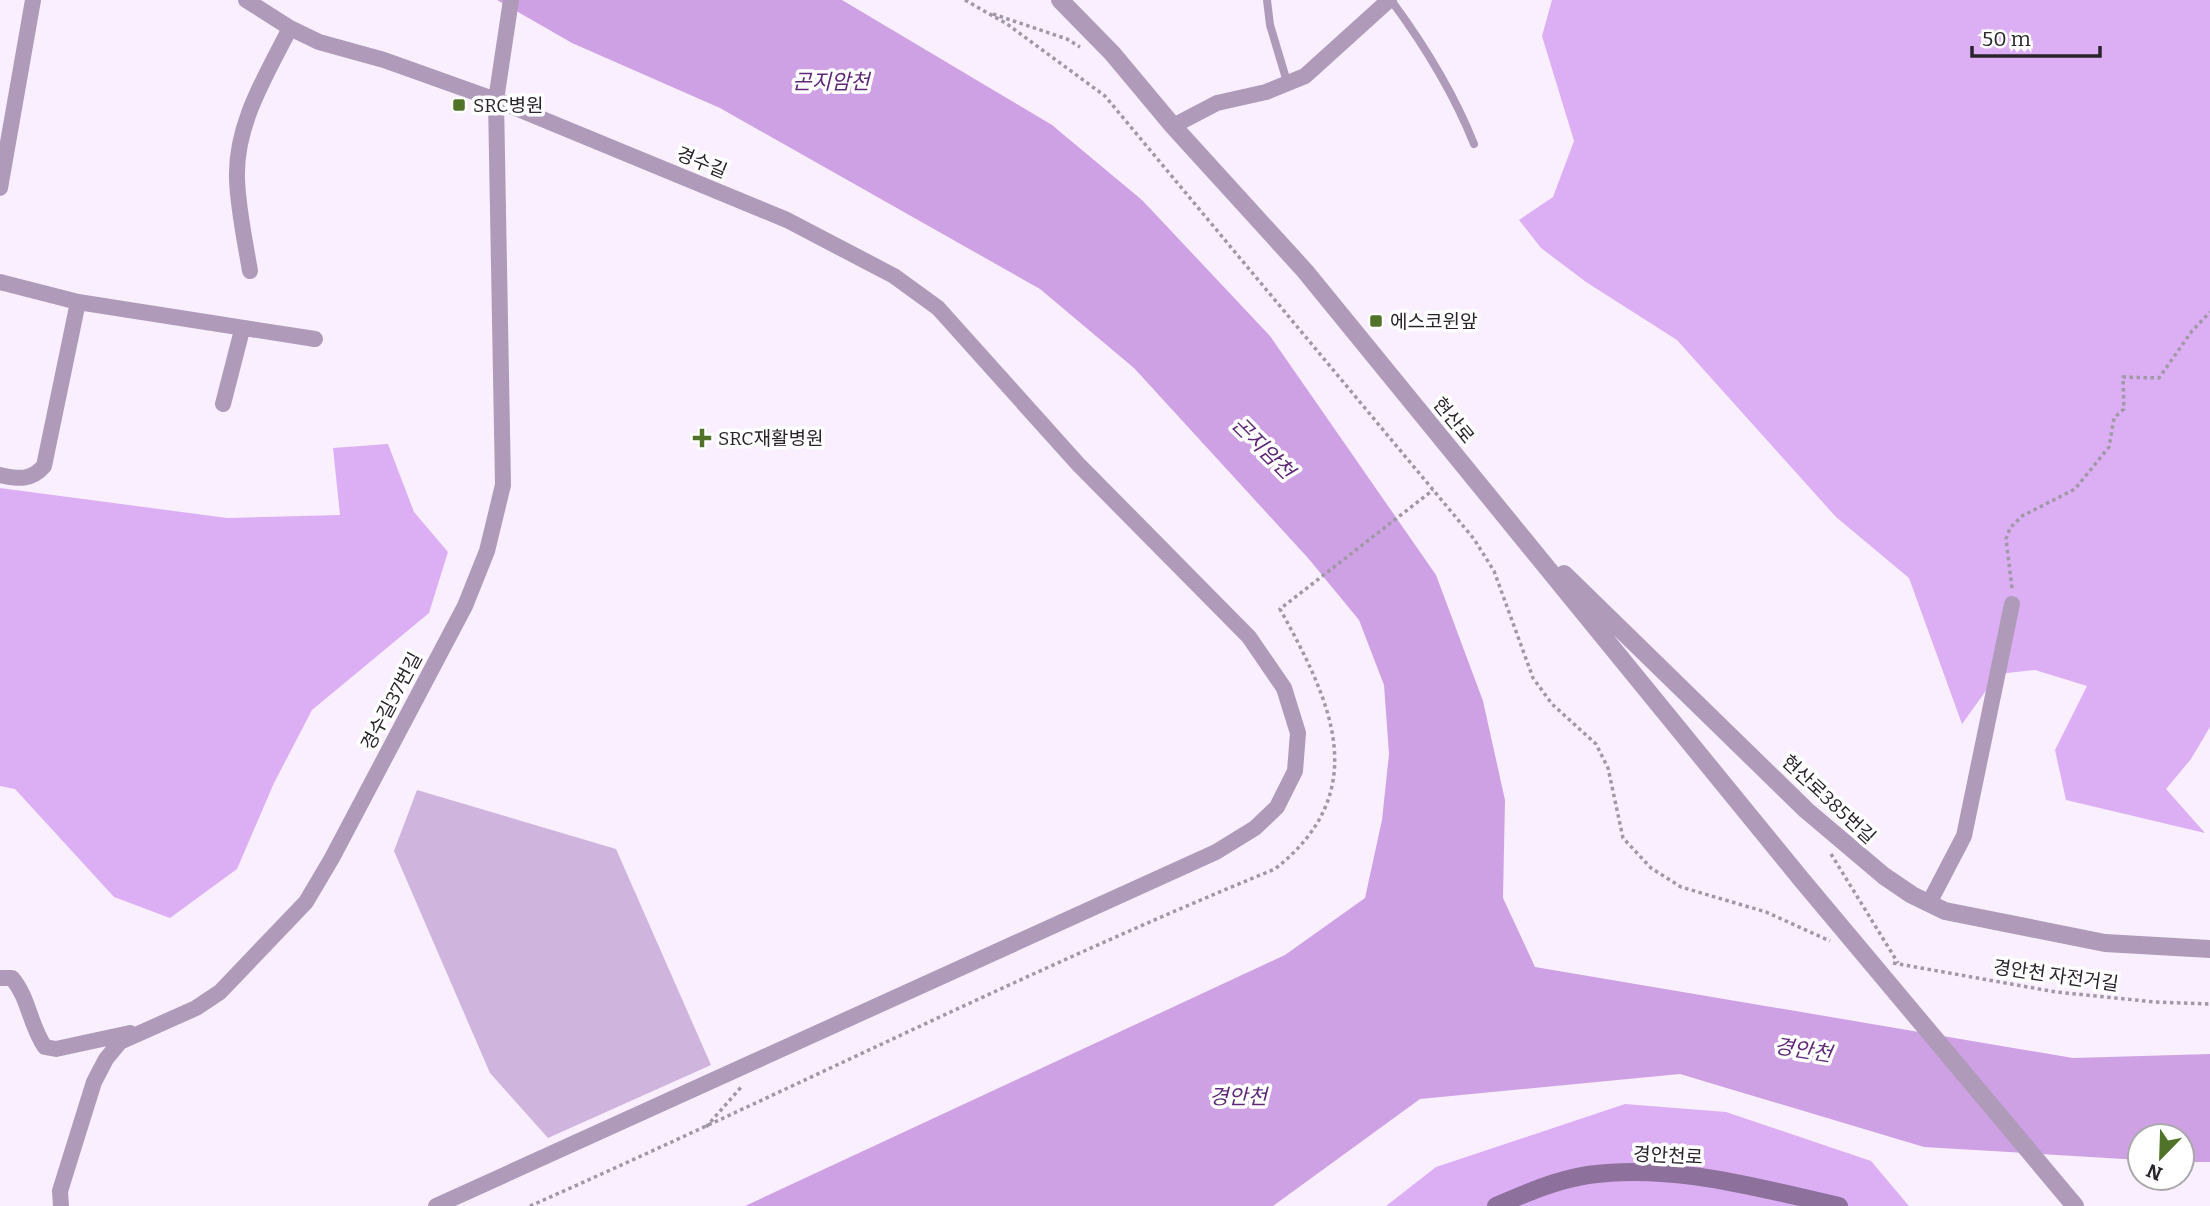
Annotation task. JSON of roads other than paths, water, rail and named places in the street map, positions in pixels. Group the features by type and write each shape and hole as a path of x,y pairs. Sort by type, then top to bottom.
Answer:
{"main road":[{"name":"경안천로","path":"1496,1206 1543,1185 1589,1175 1641,1172 1705,1177 1839,1206"}],"street":[{"path":"0,188 33,0"},
{"name":"경수길","path":"246,0 290,28 319,41 384,60 496,100 787,220 894,275 938,308 1078,464 1249,637 1284,688 1298,733 1295,771 1277,807 1255,828 1216,852 436,1206"},
{"name":"경수길37번길","path":"61,1206 61,1191 94,1082 106,1059 120,1042 139,1031 186,1013 220,992 306,902 465,606 487,551 503,485 496,100 511,0"},
{"name":"현산로","path":"1060,0 1112,53 1172,125 1305,271 1801,879 2075,1206"},
{"path":"1172,125 1217,103 1287,85 1323,61 1390,0"},
{"path":"250,271 237,179 239,145 247,116 290,28"},
{"path":"0,282 78,302 242,330 315,339"},
{"path":"0,475 19,479 36,475 44,466 78,302"},
{"path":"223,404 242,330"},
{"name":"현산로385번길","path":"1504,515 1806,810 1884,876 1945,911 2105,943 2210,950"},
{"path":"1929,903 1964,836 2012,604"},
{"path":"0,978 12,978 21,989 38,1037 46,1047 56,1049 139,1031"}],"lane":[{"path":"1267,0 1267,10 1287,85"},
{"path":"1390,0 1437,65 1474,144"}],"water":[{"path":"497,0 842,0 1052,125 1142,200 1270,336 1436,575 1483,701 1505,800 1503,898 1535,967 2073,1058 2210,1054 2210,1162 2196,1162 2196,1122 2126,1122 2126,1159 1924,1147 1680,1074 1420,1099 1273,1206 745,1206 1285,955 1365,898 1382,820 1389,754 1384,685 1359,620 1308,558 1134,368 1040,289 720,108 572,43"}],"place":[{"name":"SRC병원","path":"459,105"},
{"name":"에스코윈앞","path":"1376,321"},
{"name":"SRC재활병원","path":"702,438"}],"water label":[{"name":"곤지암천","path":"831,82"},
{"name":"곤지암천","path":"1263,448"},
{"name":"경안천","path":"1803,1050"},
{"name":"경안천","path":"1238,1097"}]}
